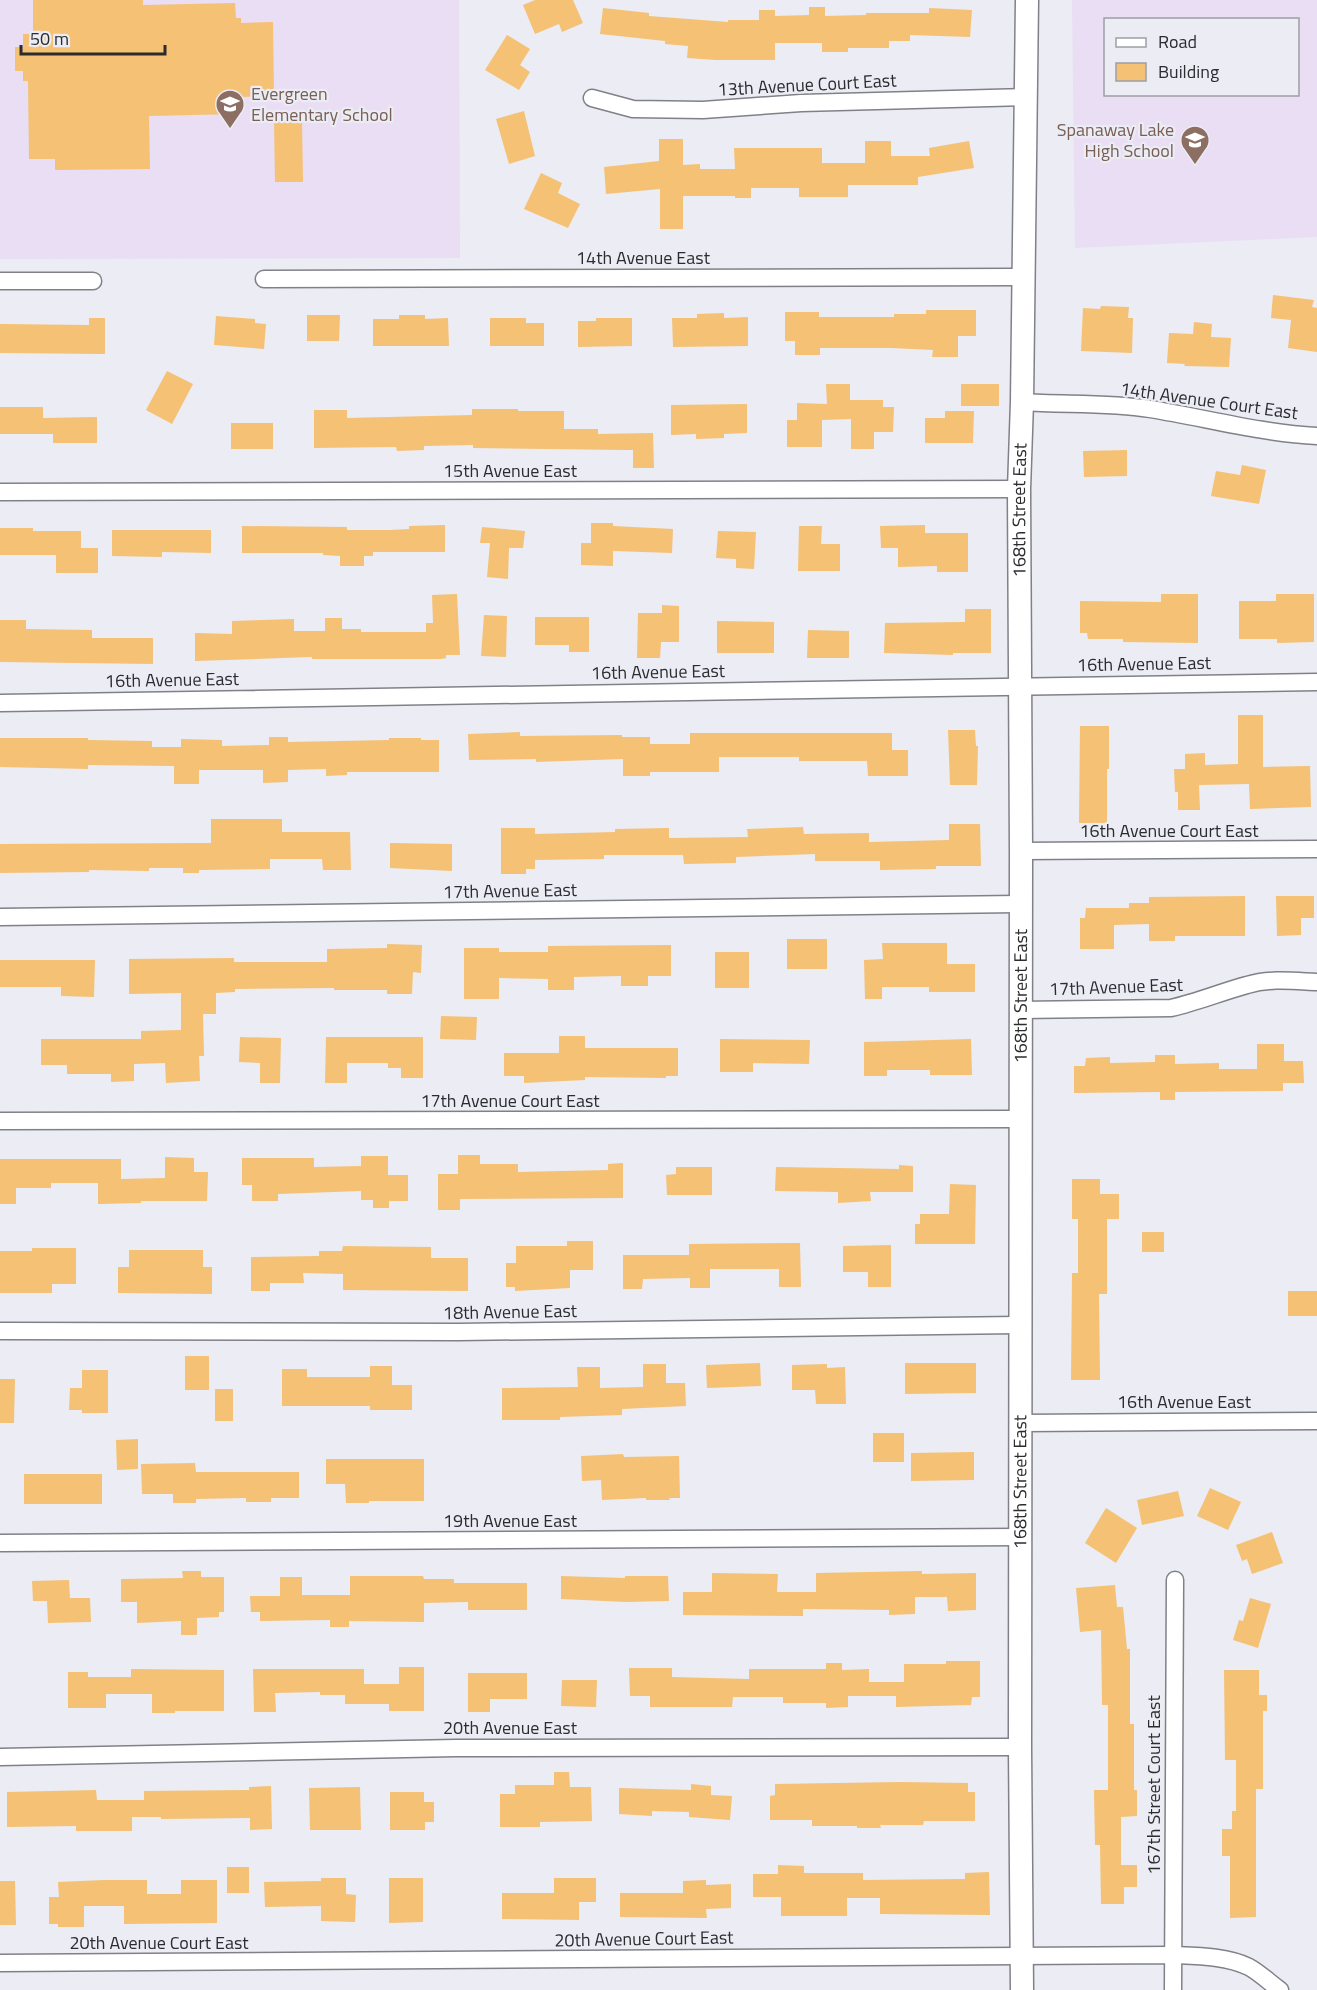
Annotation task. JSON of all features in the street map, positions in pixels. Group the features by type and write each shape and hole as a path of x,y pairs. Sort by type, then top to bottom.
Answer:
{"street":[{"name":"168th Street East","path":"1022,1990 1019,489 1027,0"},
{"name":"13th Avenue Court East","path":"592,98 633,109 703,110 801,103 1025,97"},
{"name":"14th Avenue East","path":"264,279 1023,277"},
{"path":"0,281 93,281"},
{"name":"14th Avenue Court East","path":"1022,402 1149,409 1223,424 1317,436"},
{"name":"15th Avenue East","path":"0,492 1019,489"},
{"name":"16th Avenue East","path":"0,703 1317,682"},
{"name":"16th Avenue Court East","path":"1021,851 1317,849"},
{"name":"17th Avenue East","path":"0,917 1020,904"},
{"name":"17th Avenue East","path":"1020,1010 1171,1008 1264,981 1317,982"},
{"name":"17th Avenue Court East","path":"0,1122 1020,1119"},
{"name":"18th Avenue East","path":"0,1331 459,1332 1020,1325"},
{"name":"16th Avenue East","path":"1021,1423 1317,1421"},
{"name":"19th Avenue East","path":"0,1543 1021,1537"},
{"name":"167th Street Court East","path":"1173,1990 1175,1580"},
{"name":"20th Avenue East","path":"0,1757 456,1748 1020,1747"},
{"name":"20th Avenue Court East","path":"0,1964 1173,1955 1233,1962 1250,1968 1280,1990"}],"shaded area":[{"name":"Evergreen Elementary School","path":"0,0 459,0 460,258 0,259"},
{"name":"Spanaway Lake High School","path":"1072,0 1317,0 1317,237 1075,248"}],"building":[{"path":"33,0 143,0 143,5 235,3 236,18 241,18 241,23 273,22 274,96 242,97 243,102 237,102 237,114 149,116 150,169 55,170 55,159 29,159 28,81 23,81 23,71 15,71 15,47 23,47 23,34 33,34"},
{"path":"535,0 573,0 583,23 562,32 559,24 535,34 523,5"},
{"path":"809,7 825,7 825,16 866,15 866,13 929,13 929,8 972,10 970,37 910,35 910,41 889,41 889,48 848,48 848,52 822,52 822,43 775,43 775,60 716,60 687,58 688,46 665,44 665,41 600,34 603,8 649,13 649,16 728,22 728,20 759,20 759,10 775,10 775,16 809,15"},
{"path":"507,35 530,49 520,65 530,72 519,90 485,70"},
{"path":"524,111 535,156 509,164 496,119"},
{"path":"274,120 302,120 303,182 275,182"},
{"path":"659,139 683,139 683,165 700,164 700,169 735,169 734,148 822,148 822,163 865,163 865,141 891,141 891,156 930,156 929,148 969,141 974,168 918,177 918,185 848,185 848,197 799,197 799,188 751,188 751,198 683,196 683,229 660,229 660,189 606,194 604,167 659,161"},
{"path":"541,173 562,183 558,193 580,204 568,228 524,209"},
{"path":"1273,295 1314,300 1312,307 1317,308 1317,352 1288,348 1291,320 1271,318"},
{"path":"1101,306 1129,307 1128,318 1133,318 1132,353 1081,351 1083,308 1100,309"},
{"path":"926,310 976,310 976,336 958,336 958,357 932,357 933,350 891,348 820,348 820,355 795,355 795,341 785,341 785,312 819,312 819,317 894,317 894,314 926,314"},
{"path":"724,313 724,318 748,317 748,346 673,347 672,318 697,318 697,314"},
{"path":"307,315 340,315 339,341 307,341"},
{"path":"399,315 425,315 425,319 448,318 449,346 373,346 373,319 399,319"},
{"path":"216,316 255,319 255,323 266,324 264,349 214,345"},
{"path":"89,318 105,318 105,354 0,353 0,324 89,325"},
{"path":"490,318 526,318 526,323 544,323 544,346 490,346"},
{"path":"596,318 632,318 632,346 578,347 578,321 596,321"},
{"path":"1194,322 1212,324 1211,337 1231,338 1229,367 1184,366 1185,364 1167,363 1169,333 1193,334"},
{"path":"167,371 193,384 172,424 146,410"},
{"path":"826,384 850,384 850,400 883,400 883,407 894,407 893,432 874,432 874,449 851,449 851,419 822,420 822,447 787,447 787,420 797,420 797,403 827,404"},
{"path":"961,384 999,384 999,406 961,406"},
{"path":"747,404 747,433 724,434 724,438 696,439 696,434 671,435 671,405"},
{"path":"0,407 43,407 43,418 97,417 97,443 53,443 53,434 0,434"},
{"path":"472,409 564,411 564,429 598,429 598,434 653,433 654,468 633,468 633,450 473,448 473,445 424,446 424,450 397,451 396,447 314,448 314,410 347,410 347,418 472,415"},
{"path":"945,411 974,411 973,443 925,443 925,418 945,418"},
{"path":"231,423 273,423 273,449 231,449"},
{"path":"1127,450 1127,476 1084,477 1083,451"},
{"path":"1242,465 1266,470 1259,504 1211,496 1216,471 1240,475"},
{"path":"591,523 673,529 672,553 613,551 613,566 581,565 581,543 591,543"},
{"path":"445,525 445,552 373,552 373,556 364,556 364,566 340,566 340,556 323,555 323,553 242,553 242,526 347,527 347,530 390,530 409,529 409,526"},
{"path":"925,525 925,533 968,533 968,572 937,572 937,566 898,567 898,548 881,548 880,526"},
{"path":"799,526 822,526 821,544 840,544 840,571 798,571"},
{"path":"482,527 525,531 523,548 509,548 508,579 487,577 490,543 480,543"},
{"path":"0,528 81,531 81,548 98,548 98,573 56,573 56,555 0,555"},
{"path":"112,530 211,530 211,553 162,552 162,557 112,556"},
{"path":"718,531 756,532 754,569 736,568 736,559 716,558"},
{"path":"457,594 460,655 446,655 446,658 441,659 312,659 312,657 195,661 195,633 232,634 232,621 294,619 294,631 325,631 325,618 342,618 342,629 361,629 361,632 426,632 426,623 433,623 432,595"},
{"path":"1161,594 1198,594 1198,643 1123,642 1123,639 1088,639 1087,633 1080,633 1080,601 1161,602"},
{"path":"1276,594 1314,594 1314,642 1277,643 1277,639 1239,639 1239,601 1276,601"},
{"path":"662,605 679,606 679,642 661,642 660,658 637,658 638,613 662,613"},
{"path":"965,609 991,609 991,653 953,653 953,655 884,653 885,623 965,622"},
{"path":"484,615 507,616 506,657 481,656"},
{"path":"535,617 589,617 589,652 569,652 569,645 535,645"},
{"path":"0,620 26,620 26,629 92,630 92,638 153,638 153,664 0,662"},
{"path":"717,621 774,622 774,653 717,653"},
{"path":"808,630 849,631 849,658 807,658"},
{"path":"1238,715 1263,715 1263,767 1310,766 1311,807 1250,809 1249,784 1199,785 1200,810 1178,810 1174,769 1185,769 1185,754 1205,753 1205,765 1238,764"},
{"path":"1080,726 1109,726 1107,823 1079,823"},
{"path":"948,730 975,730 976,746 978,746 977,785 950,785"},
{"path":"520,732 520,736 650,737 650,744 690,744 690,733 892,733 892,750 908,750 908,776 868,776 867,761 799,761 799,757 719,757 719,772 650,772 650,776 623,776 623,759 536,762 536,759 469,760 468,734"},
{"path":"269,737 288,737 288,742 389,740 389,738 439,740 439,772 347,772 347,775 326,776 326,769 288,770 288,782 263,783 263,770 199,770 199,784 174,784 174,766 88,765 88,769 0,767 0,738 152,741 152,747 181,747 181,739 222,740 222,746 269,745"},
{"path":"211,819 282,819 282,832 350,832 351,870 323,870 322,859 270,859 270,869 199,870 199,873 183,873 183,868 149,868 149,871 89,870 89,872 0,873 0,844 211,843"},
{"path":"949,824 980,824 981,866 880,870 880,861 815,861 815,854 736,857 736,863 684,864 683,855 604,855 604,859 535,860 535,869 526,869 526,874 501,874 501,828 535,828 535,834 669,828 669,838 748,837 747,829 803,827 804,834 869,833 869,842 949,840"},
{"path":"390,843 452,844 452,871 390,868"},
{"path":"1245,896 1245,936 1175,936 1175,941 1149,941 1149,924 1114,925 1114,949 1080,949 1080,918 1085,918 1086,908 1129,908 1129,903 1149,903 1149,897"},
{"path":"1276,896 1314,896 1314,918 1301,918 1301,935 1277,936"},
{"path":"787,939 827,939 827,969 787,969"},
{"path":"882,943 947,943 947,964 975,964 975,992 929,992 929,987 882,987 882,999 865,999 864,960 883,959"},
{"path":"387,944 422,945 421,973 413,972 412,994 387,994 387,990 334,990 334,988 235,989 235,992 216,993 216,1014 203,1014 204,1056 199,1056 200,1081 166,1083 165,1063 134,1064 134,1081 111,1082 111,1074 67,1074 67,1065 41,1065 41,1039 141,1039 141,1031 181,1030 181,993 129,994 129,959 234,958 234,962 327,962 327,949 387,948"},
{"path":"671,945 671,976 648,976 648,986 621,986 621,976 574,977 574,990 548,990 548,979 499,978 499,999 464,999 464,948 499,948 499,952 548,952 548,946"},
{"path":"715,952 749,952 749,988 715,988"},
{"path":"0,960 95,960 94,997 61,996 61,987 0,987"},
{"path":"441,1016 477,1017 476,1040 440,1039"},
{"path":"559,1036 585,1036 585,1048 678,1048 678,1076 666,1076 666,1078 585,1077 585,1080 524,1083 524,1076 504,1076 504,1053 559,1053"},
{"path":"240,1037 281,1038 280,1083 260,1083 260,1063 239,1062"},
{"path":"326,1037 423,1037 423,1078 401,1078 401,1068 388,1068 388,1063 347,1063 347,1083 325,1083"},
{"path":"720,1039 810,1040 809,1064 753,1063 753,1072 720,1072"},
{"path":"971,1039 972,1075 930,1075 930,1070 887,1070 887,1076 864,1076 864,1042"},
{"path":"1257,1044 1284,1044 1284,1061 1303,1061 1304,1083 1283,1083 1283,1091 1175,1092 1175,1100 1160,1100 1160,1092 1074,1093 1074,1066 1085,1066 1086,1058 1110,1057 1110,1063 1155,1062 1155,1055 1175,1055 1175,1064 1219,1063 1219,1069 1257,1069"},
{"path":"458,1155 480,1155 480,1164 518,1164 518,1172 608,1170 608,1164 623,1163 623,1198 460,1199 460,1210 438,1210 438,1174 458,1174"},
{"path":"361,1156 388,1156 388,1175 408,1175 408,1201 389,1201 389,1208 373,1208 373,1200 361,1200 361,1191 278,1194 278,1201 252,1201 252,1185 242,1185 242,1158 314,1158 314,1167 361,1166"},
{"path":"165,1157 194,1158 194,1172 208,1172 207,1201 141,1201 141,1203 98,1204 98,1183 51,1183 51,1188 16,1188 16,1204 0,1204 0,1159 121,1159 121,1179 165,1178"},
{"path":"899,1165 913,1166 913,1192 870,1192 871,1201 838,1203 838,1192 775,1191 776,1167 899,1169"},
{"path":"676,1167 712,1167 712,1195 667,1195 666,1175 676,1174"},
{"path":"1072,1179 1100,1179 1100,1194 1119,1194 1119,1219 1107,1219 1107,1294 1099,1294 1100,1380 1071,1380 1072,1273 1078,1273 1078,1219 1072,1219"},
{"path":"950,1184 976,1185 975,1244 915,1244 915,1224 920,1224 920,1214 949,1214"},
{"path":"1142,1232 1164,1232 1164,1252 1142,1252"},
{"path":"567,1241 593,1241 593,1270 570,1270 570,1288 515,1291 515,1287 506,1287 506,1263 516,1263 516,1246 567,1246"},
{"path":"800,1243 801,1287 779,1287 779,1269 710,1269 710,1288 690,1288 690,1278 643,1279 642,1289 623,1289 623,1255 689,1255 689,1244"},
{"path":"891,1245 891,1287 868,1287 868,1272 843,1272 843,1246"},
{"path":"343,1246 431,1247 431,1258 468,1258 468,1291 343,1290 343,1274 303,1273 304,1283 270,1283 270,1291 251,1291 251,1257 319,1256 319,1251 342,1251"},
{"path":"32,1248 76,1248 76,1284 52,1284 52,1293 0,1293 0,1251 32,1251"},
{"path":"129,1250 203,1250 203,1267 212,1267 212,1294 118,1293 118,1267 129,1267"},
{"path":"1288,1291 1317,1291 1317,1316 1288,1316"},
{"path":"185,1356 209,1356 209,1390 185,1390"},
{"path":"760,1363 761,1386 707,1388 706,1365"},
{"path":"905,1363 976,1363 976,1393 905,1394"},
{"path":"643,1364 666,1364 666,1383 685,1383 686,1406 622,1409 622,1415 560,1417 560,1420 502,1420 502,1388 578,1387 577,1367 600,1367 600,1388 643,1387"},
{"path":"827,1364 827,1368 845,1367 846,1404 816,1404 815,1390 792,1390 792,1365"},
{"path":"370,1366 392,1366 392,1385 412,1385 412,1410 370,1410 370,1406 282,1406 282,1369 307,1369 307,1377 370,1377"},
{"path":"82,1370 108,1370 108,1413 82,1413 82,1410 69,1410 70,1388 82,1388"},
{"path":"0,1379 15,1379 14,1423 0,1423"},
{"path":"215,1389 233,1389 233,1421 215,1421"},
{"path":"873,1433 904,1433 904,1462 873,1462"},
{"path":"138,1439 138,1469 117,1470 116,1440"},
{"path":"974,1452 974,1480 911,1481 911,1453"},
{"path":"623,1454 624,1457 679,1456 680,1498 602,1500 601,1480 582,1481 581,1456"},
{"path":"326,1459 424,1459 424,1501 346,1503 345,1484 326,1484"},
{"path":"195,1463 196,1472 299,1472 299,1498 271,1498 271,1502 246,1502 246,1498 196,1499 196,1503 173,1503 173,1494 142,1494 141,1464"},
{"path":"24,1474 102,1474 102,1504 24,1504"},
{"path":"1210,1488 1241,1502 1228,1530 1197,1516"},
{"path":"1178,1491 1184,1516 1142,1525 1137,1500"},
{"path":"1106,1508 1137,1528 1116,1563 1085,1543"},
{"path":"1272,1532 1283,1563 1252,1574 1247,1559 1242,1561 1236,1545"},
{"path":"182,1571 201,1571 201,1577 224,1577 224,1612 219,1612 219,1617 197,1618 197,1635 181,1635 181,1621 137,1623 137,1602 121,1602 121,1579 183,1578"},
{"path":"922,1571 922,1574 976,1573 976,1610 948,1611 947,1597 915,1597 915,1614 889,1615 889,1610 803,1609 803,1616 683,1615 683,1592 712,1592 712,1573 778,1574 777,1592 816,1592 816,1573"},
{"path":"350,1576 423,1576 424,1579 454,1579 454,1583 527,1583 527,1610 468,1610 468,1602 424,1603 424,1622 349,1621 349,1627 330,1627 330,1620 260,1621 260,1612 251,1612 250,1596 280,1596 280,1577 302,1577 302,1595 350,1595"},
{"path":"561,1576 625,1578 625,1576 668,1576 669,1601 561,1599"},
{"path":"69,1580 70,1598 90,1598 91,1622 48,1623 47,1601 33,1601 32,1581"},
{"path":"1115,1585 1117,1607 1123,1607 1127,1649 1130,1649 1130,1724 1134,1724 1134,1790 1137,1790 1137,1816 1121,1817 1121,1865 1137,1865 1137,1887 1124,1887 1124,1904 1101,1904 1100,1845 1095,1845 1094,1790 1108,1790 1108,1705 1102,1705 1101,1630 1080,1632 1076,1588"},
{"path":"1250,1598 1271,1604 1258,1648 1233,1640 1239,1620 1243,1621"},
{"path":"946,1661 980,1661 980,1697 972,1697 971,1705 896,1707 896,1696 848,1696 848,1707 826,1708 826,1703 783,1703 783,1697 733,1697 732,1707 650,1707 650,1696 630,1696 629,1668 672,1668 672,1677 749,1679 749,1669 826,1669 826,1663 842,1663 842,1670 869,1669 869,1682 904,1682 904,1664 946,1664"},
{"path":"399,1667 424,1667 424,1711 389,1711 389,1704 345,1704 345,1695 320,1695 320,1692 275,1693 276,1712 254,1712 253,1669 364,1669 364,1684 399,1684"},
{"path":"131,1669 224,1670 224,1711 152,1713 152,1694 106,1694 106,1708 68,1708 68,1672 88,1672 88,1677 131,1677"},
{"path":"1224,1670 1259,1670 1259,1695 1267,1695 1267,1711 1263,1711 1263,1789 1256,1789 1256,1917 1230,1918 1230,1856 1222,1856 1222,1829 1232,1829 1232,1811 1236,1811 1236,1760 1225,1760"},
{"path":"468,1673 527,1673 527,1699 490,1699 490,1712 468,1712"},
{"path":"562,1680 597,1680 596,1707 561,1706"},
{"path":"554,1772 569,1772 570,1787 591,1787 592,1821 540,1822 540,1827 500,1827 500,1794 515,1794 515,1785 554,1785"},
{"path":"968,1783 968,1792 975,1792 975,1821 924,1821 923,1825 880,1825 881,1828 857,1828 857,1826 812,1826 812,1820 770,1820 770,1796 775,1795 775,1784"},
{"path":"691,1784 711,1786 711,1795 732,1796 730,1820 689,1817 689,1812 652,1811 652,1816 619,1814 619,1788 691,1790"},
{"path":"271,1786 272,1829 250,1830 250,1818 161,1819 161,1817 132,1817 132,1831 76,1831 76,1826 7,1827 7,1792 96,1790 97,1800 144,1800 144,1791 249,1790 249,1787"},
{"path":"360,1787 361,1830 310,1830 309,1788"},
{"path":"390,1792 424,1792 424,1802 434,1802 434,1822 425,1822 425,1830 390,1830"},
{"path":"778,1865 804,1866 804,1873 863,1873 863,1880 965,1879 965,1873 989,1872 990,1915 880,1914 880,1898 847,1898 847,1916 781,1916 781,1897 753,1897 753,1874 778,1874"},
{"path":"227,1867 249,1867 249,1893 227,1893"},
{"path":"321,1878 346,1878 346,1894 356,1895 355,1922 321,1921 321,1906 265,1907 264,1882 321,1881"},
{"path":"389,1878 423,1878 423,1922 389,1923"},
{"path":"554,1878 596,1878 596,1902 579,1902 579,1920 502,1919 502,1893 554,1893"},
{"path":"147,1880 147,1894 181,1894 181,1880 217,1880 217,1923 124,1924 124,1906 84,1906 84,1927 58,1927 58,1924 49,1924 49,1897 59,1897 58,1882"},
{"path":"706,1880 706,1885 731,1884 731,1908 706,1909 707,1918 620,1917 620,1893 683,1893 683,1881"},
{"path":"0,1881 15,1881 16,1925 0,1925"}],"place":[{"name":"Evergreen Elementary School","path":"230,130"},
{"name":"Spanaway Lake High School","path":"1195,166"}]}
